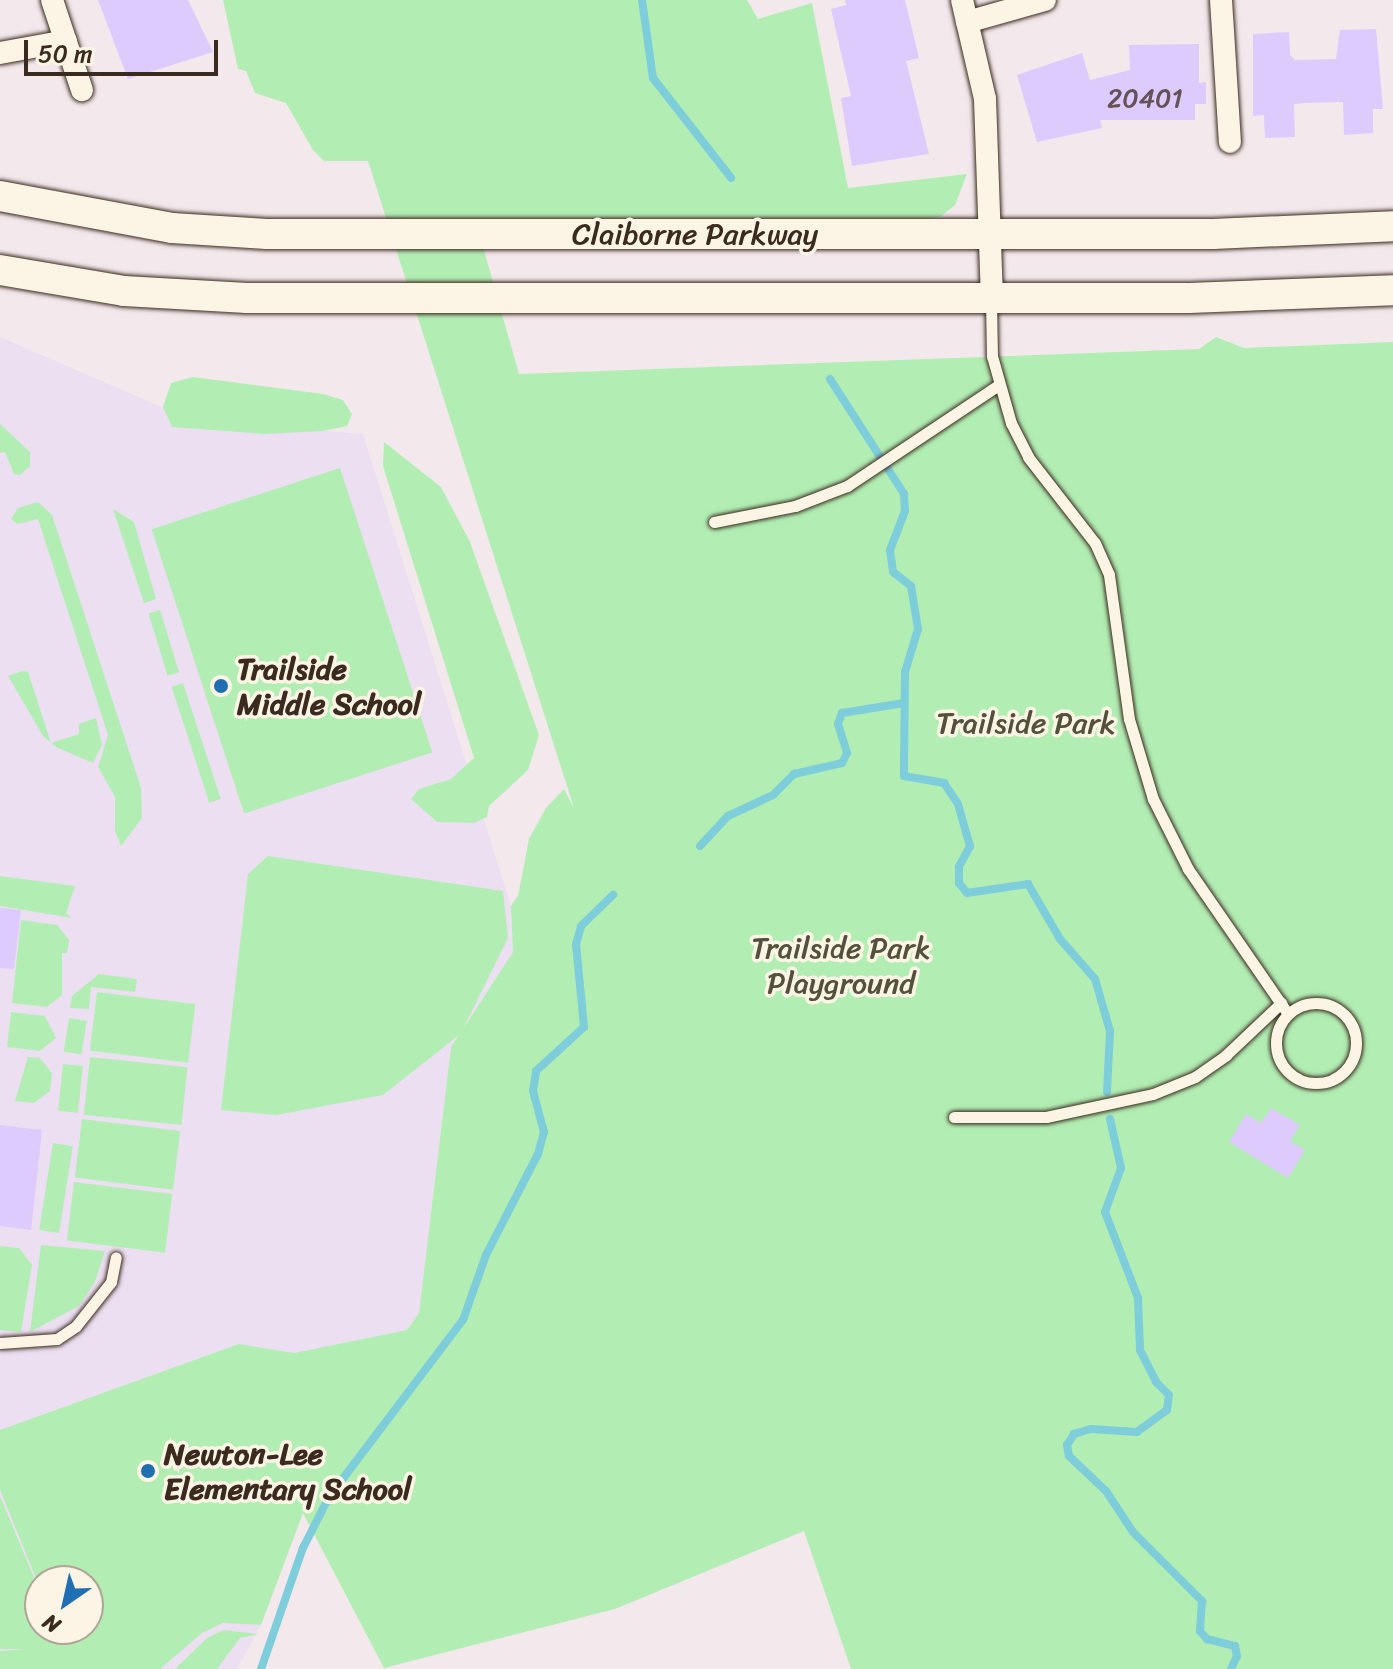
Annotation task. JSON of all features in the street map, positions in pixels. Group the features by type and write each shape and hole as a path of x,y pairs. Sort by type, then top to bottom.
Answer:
{"main road":[{"name":"Claiborne Parkway","path":"0,196 172,228 267,234 1267,233 1393,226"},
{"path":"0,270 124,291 247,298 992,298 1393,290"}],"street":[{"path":"52,0 82,90"},
{"path":"992,298 985,99 965,11 1045,0"},
{"path":"1221,0 1230,142"},
{"path":"0,53 66,41"}],"lane":[{"path":"992,298 989,336 997,386 1028,457 1095,543 1109,575 1133,742 1153,799 1188,869 1288,1014"},
{"path":"714,522 795,506 874,472 997,386"},
{"path":"954,1117 1046,1117 1153,1094 1195,1077 1226,1055 1281,1003"},
{"path":"1322,1004 1344,1015 1356,1037 1355,1051 1342,1074 1318,1084 1305,1082 1283,1068 1275,1042 1288,1014 1322,1004"},
{"path":"0,1343 57,1339 76,1326 111,1282 116,1257"}],"shaded area":[{"name":"Trailside Middle School","path":"0,337 194,421 363,434 511,906 513,952 451,1047 419,1313 407,1330 294,1353 261,1625 237,1669 0,1669"}],"green space":[{"path":"223,0 747,0 758,19 812,3 848,188 967,174 955,205 940,217 919,220 476,222 519,374 1199,349 1216,337 1244,348 1393,342 1393,1669 851,1669 804,1531 615,1609 384,1668 303,1513 261,1625 223,1623 202,1633 160,1669 0,1669 0,1651 24,1649 0,1649 0,1496 29,1565 24,1565 24,1645 104,1645 104,1565 31,1565 0,1490 0,1430 239,1344 294,1353 407,1330 419,1313 451,1047 459,1035 383,1095 276,1115 221,1110 248,874 268,856 503,891 508,938 463,1029 513,952 511,906 518,896 529,839 546,808 564,789 574,808 368,161 324,161 313,150 286,103 255,93 246,71 238,69"},
{"path":"193,377 323,394 343,400 352,414 347,426 323,431 265,434 172,427 163,407 171,383"},
{"path":"0,424 30,452 30,466 20,475 14,474 5,452 0,453"},
{"path":"384,442 441,487 470,542 539,735 528,770 489,806 487,817 474,823 437,822 411,799 419,789 451,779 474,758 383,466"},
{"path":"340,468 432,752 244,814 152,529"},
{"path":"38,502 52,515 141,788 142,818 121,846 115,831 115,797 98,767 108,735 38,519 17,524 11,519 18,508"},
{"path":"113,509 134,522 156,599 144,603"},
{"path":"160,610 179,672 168,676 149,614"},
{"path":"28,672 51,743 43,736 8,676"},
{"path":"183,683 221,799 209,803 172,687"},
{"path":"96,718 102,745 93,763 51,743 79,734 79,724"},
{"path":"0,876 75,886 66,913 72,918 0,906"},
{"path":"21,920 57,925 69,940 67,953 62,953 62,995 47,1007 12,1003"},
{"path":"99,974 137,979 135,992 91,987 89,1009 70,1008 72,996"},
{"path":"97,992 195,1004 188,1063 90,1051"},
{"path":"11,1012 45,1016 56,1038 40,1051 7,1047"},
{"path":"69,1018 87,1021 81,1054 64,1052"},
{"path":"28,1057 40,1058 52,1073 50,1091 34,1103 15,1101"},
{"path":"90,1057 187,1067 181,1125 84,1115"},
{"path":"63,1064 83,1066 78,1113 58,1111"},
{"path":"82,1119 180,1131 173,1190 75,1178"},
{"path":"53,1143 73,1146 59,1233 39,1230"},
{"path":"74,1182 172,1194 165,1253 67,1241"},
{"path":"41,1245 105,1251 95,1282 79,1306 30,1332"},
{"path":"0,1246 19,1248 32,1265 21,1332 0,1330"},
{"path":"224,1630 258,1634 240,1638 217,1669 175,1669 207,1638"}],"building":[{"path":"98,0 188,0 213,52 128,79"},
{"path":"845,0 905,0 919,58 906,61 929,154 852,166 841,98 851,96 831,9 846,5"},
{"path":"1376,29 1383,109 1373,109 1373,133 1344,135 1343,102 1304,103 1294,104 1295,137 1265,138 1264,115 1253,116 1253,34 1289,32 1290,55 1295,60 1336,59 1340,30"},
{"path":"1199,44 1199,83 1206,82 1206,104 1195,104 1195,120 1100,120 1102,128 1037,142 1017,75 1082,53 1090,80 1130,70 1129,45"},
{"path":"0,908 21,910 14,969 0,968"},
{"path":"1271,1108 1300,1125 1290,1141 1305,1150 1288,1178 1229,1142 1246,1114 1261,1123"},
{"path":"0,1125 42,1130 31,1230 0,1226"}],"waterway":[{"path":"642,0 653,78 731,178"},
{"path":"830,379 904,494 905,511 890,550 893,572 911,586 918,629 905,672 904,776 944,783 958,804 970,846 959,867 959,883 967,893 1028,884 1060,939 1095,979 1110,1031 1107,1092"},
{"path":"700,846 728,816 773,795 794,774 842,763 847,753 838,724 842,713 904,703"},
{"path":"261,1669 303,1548 329,1497 463,1320 486,1255 538,1154 544,1132 533,1091 536,1071 584,1027 576,944 581,926 613,895"},
{"path":"1110,1119 1121,1168 1105,1212 1138,1298 1140,1350 1156,1382 1169,1395 1167,1410 1137,1432 1091,1429 1074,1434 1067,1445 1069,1456 1106,1491 1133,1532 1202,1601 1200,1631 1207,1639 1235,1646 1237,1656 1231,1669"}],"place":[{"name":"Trailside Middle School","path":"221,686"},
{"name":"Newton-Lee Elementary School","path":"148,1471"}],"park label":[{"name":"Trailside Park","path":"1026,723"},
{"name":"Trailside Park Playground","path":"841,965"}]}
